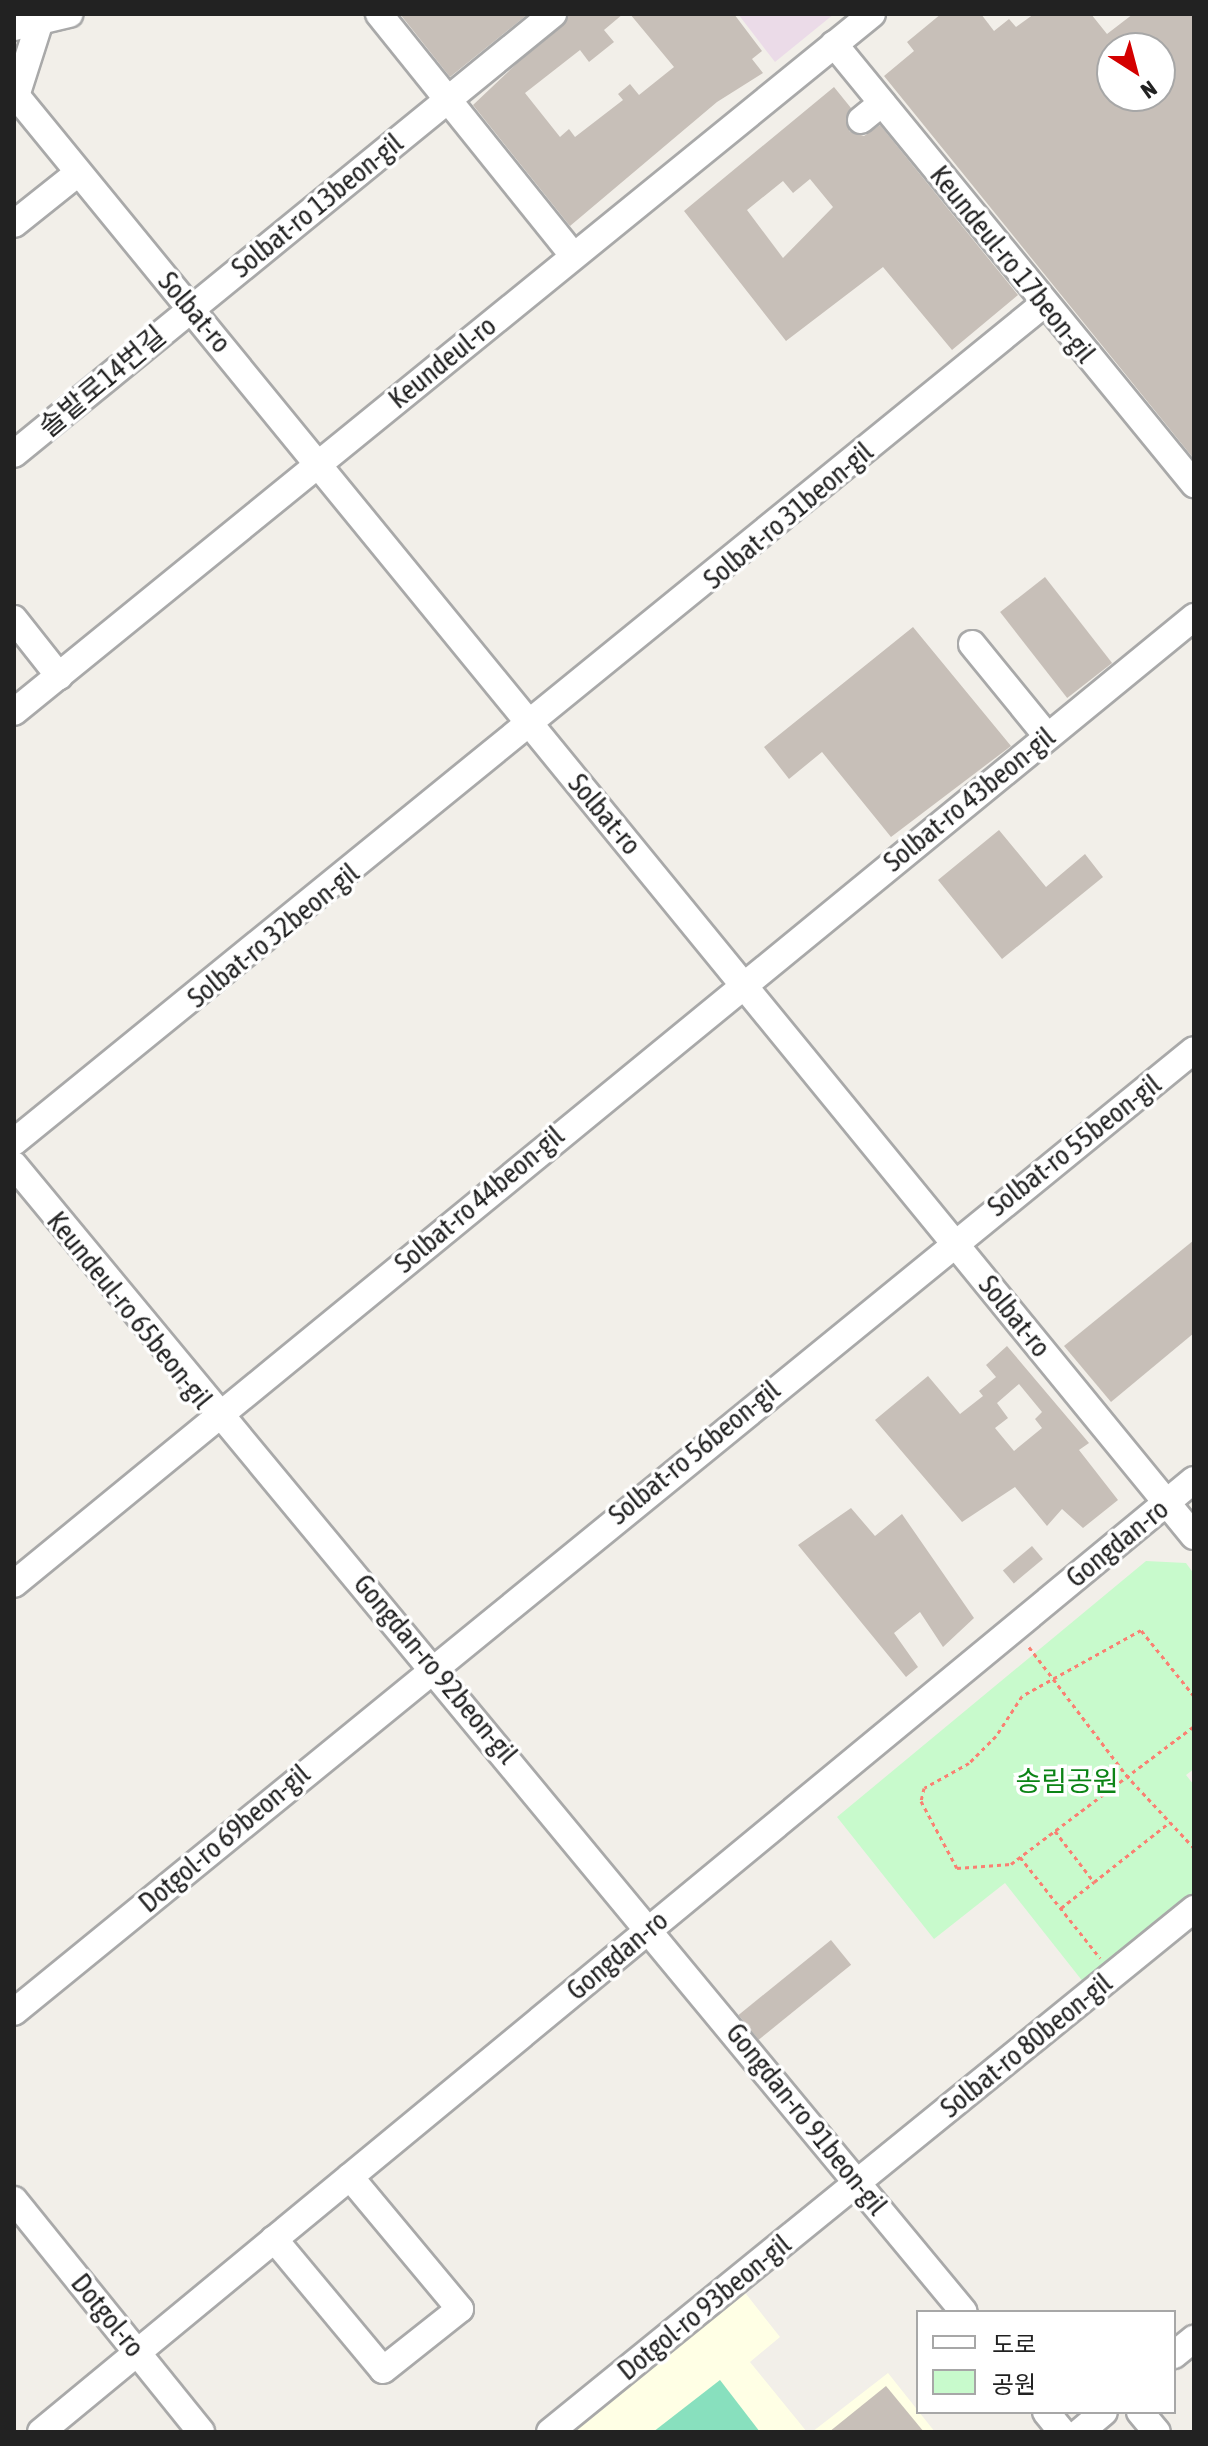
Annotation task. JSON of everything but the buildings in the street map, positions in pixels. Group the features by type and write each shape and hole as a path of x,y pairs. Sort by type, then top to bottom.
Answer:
{"street":[{"path":"14,27 69,14"},
{"path":"379,14 443,102 573,255"},
{"name":"Solbat-ro 13beon-gil","path":"191,308 553,14"},
{"name":"Keundeul-ro","path":"14,712 872,14"},
{"path":"15,94 40,21"},
{"name":"Keundeul-ro 17beon-gil","path":"834,44 891,104 1045,303 1194,484"},
{"name":"Solbat-ro","path":"15,94 321,462 532,727 743,981 1194,1536"},
{"path":"861,120 891,104"},
{"path":"14,224 78,173"},
{"name":"Solbat-ro 31beon-gil","path":"532,727 1045,303"},
{"name":"솔밭로14번길","path":"14,454 191,308"},
{"name":"Solbat-ro 43beon-gil","path":"743,981 1194,617"},
{"path":"14,619 59,676"},
{"path":"972,644 1047,736"},
{"name":"Solbat-ro 32beon-gil","path":"14,1142 532,727"},
{"name":"Solbat-ro 44beon-gil","path":"14,1584 743,981"},
{"name":"Solbat-ro 55beon-gil","path":"953,1240 1194,1050"},
{"name":"Keundeul-ro 65beon-gil","path":"14,1165 216,1417"},
{"name":"Solbat-ro 56beon-gil","path":"434,1663 953,1240"},
{"name":"Gongdan-ro 92beon-gil","path":"216,1417 434,1663 650,1927"},
{"name":"Gongdan-ro","path":"41,2432 1194,1480"},
{"name":"Dotgol-ro 69beon-gil","path":"14,2012 434,1663"},
{"name":"Solbat-ro 80beon-gil","path":"858,2182 1194,1909"},
{"name":"Gongdan-ro 91beon-gil","path":"650,1927 962,2310"},
{"path":"274,2239 383,2370 460,2309 350,2177"},
{"name":"Dotgol-ro 93beon-gil","path":"550,2432 858,2182"},
{"name":"Dotgol-ro","path":"14,2200 201,2432"},
{"path":"1048,2414 1062,2432"},
{"path":"1080,2432 1102,2414"},
{"path":"1142,2414 1157,2432"}],"path":[{"path":"1194,1696 1141,1630 1022,1696 969,1763 924,1788 921,1801 957,1868 1020,1857 1194,1726"},
{"path":"1029,1647 1126,1775 1194,1848"},
{"path":"1061,1908 1170,1822"},
{"path":"1055,1831 1094,1882"},
{"path":"1020,1857 1106,1966"}],"shaded area":[{"path":"738,14 834,14 775,62"},
{"path":"743,2290 780,2337 750,2362 807,2432 566,2432"},
{"path":"888,2373 916,2408 916,2414 921,2414 935,2432 812,2432"}],"green space":[{"name":"송림공원","path":"1146,1561 1186,1563 1194,1574 1194,1769 1186,1775 1194,1785 1194,1895 1084,1983 1005,1883 934,1939 837,1817"},
{"path":"720,2380 760,2432 653,2432"}]}
